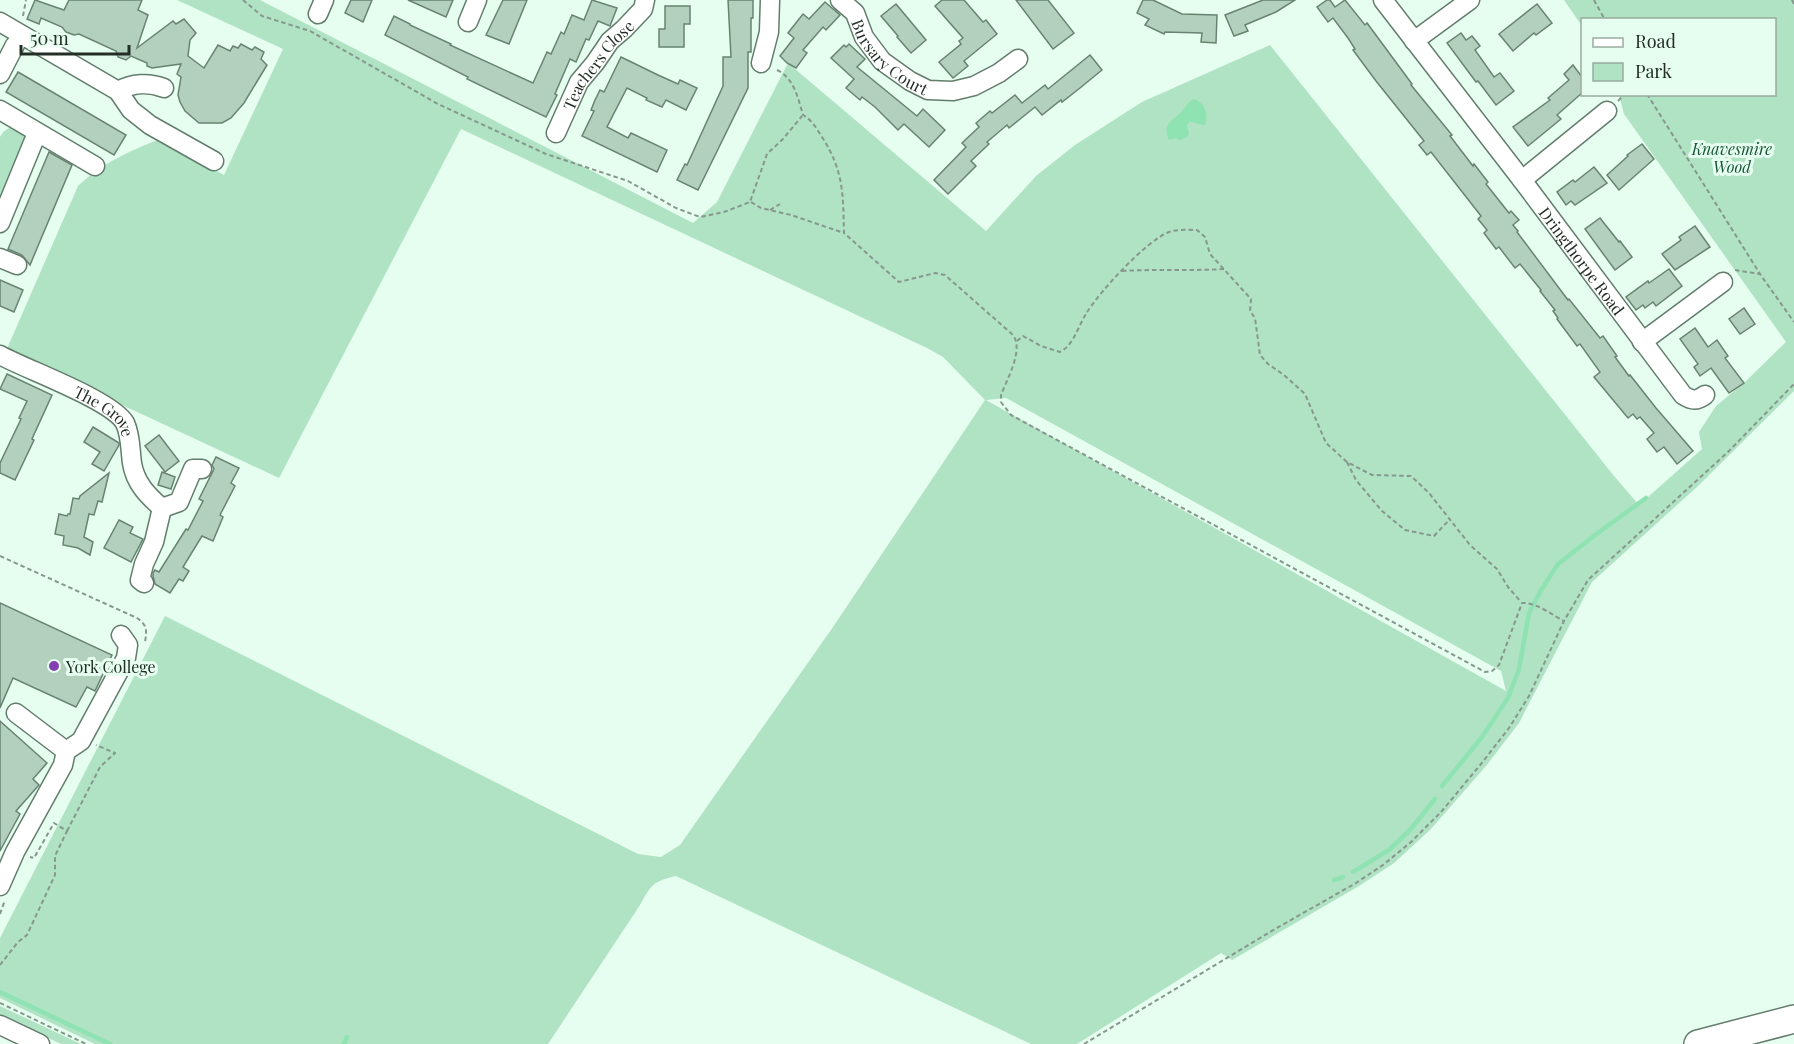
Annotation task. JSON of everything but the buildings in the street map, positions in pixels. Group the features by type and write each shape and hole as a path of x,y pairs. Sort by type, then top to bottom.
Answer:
{"highway":[{"path":"1698,1044 1794,1019"}],"street":[{"path":"468,22 477,0"},
{"name":"Teachers Close","path":"556,133 579,82 610,41 624,30 643,9 645,0"},
{"path":"761,63 769,32 770,0"},
{"name":"Bursary Court","path":"840,0 855,13 864,37 882,61 910,81 928,90 953,91 974,86 999,73 1018,59"},
{"name":"Dringthorpe Road","path":"1383,0 1522,180 1683,395 1690,400 1699,400 1705,395"},
{"path":"1414,41 1470,0"},
{"path":"0,22 118,91 131,110 150,125 214,161"},
{"path":"0,74 15,45"},
{"path":"118,91 138,84 155,84 164,88"},
{"path":"1522,180 1607,111"},
{"path":"1,116 37,133 95,166"},
{"path":"0,223 37,133"},
{"path":"1642,342 1723,282"},
{"name":"The Grove","path":"0,355 94,399 117,413 124,421 128,432 132,464 139,484 147,495 166,511"},
{"path":"144,583 140,580 140,574 166,511 193,470 202,469"},
{"path":"4,890 15,852 63,765 66,751 81,741 126,658 128,645 121,635"},
{"path":"16,713 66,751"},
{"path":"0,1025 39,1044"}],"path":[{"path":"243,0 262,16 310,31 446,108 546,154 628,181 676,208 700,217 724,212 750,201 767,154 803,115"},
{"path":"1594,0 1604,18"},
{"path":"761,63 787,77 795,89 803,115 817,129 839,169 843,188 844,233"},
{"path":"1648,96 1760,274 1794,322"},
{"path":"750,201 761,208 791,215 844,233 899,282 935,273 945,275 1017,340 1017,352 1001,395 1001,402 1011,415 1485,672 1492,671 1499,665 1522,603"},
{"path":"770,210 780,204"},
{"path":"1017,340 1023,336 1041,346 1060,352 1067,348 1085,314 1107,285 1147,246 1170,231 1197,230 1205,237 1210,254 1251,299 1250,311 1255,318 1260,355 1305,394 1326,443 1347,462 1372,474 1411,476 1429,493 1470,545 1497,569 1508,587 1522,603 1528,603 1564,621"},
{"path":"1122,271 1224,269"},
{"path":"1723,282 1735,270 1760,274"},
{"path":"1084,1044 1356,883 1410,842 1441,812 1509,728 1529,696 1564,621 1588,580 1729,451 1794,384"},
{"path":"1347,462 1356,480 1382,511 1405,530 1434,536 1450,519"},
{"path":"0,555 137,618 145,623 147,632 145,642"},
{"path":"0,965 18,942 27,935 55,875 56,856 67,831 100,767 116,753 92,742"},
{"path":"15,852 34,858 54,823 67,831"},
{"path":"0,915 4,890"},
{"path":"0,1003 86,1044"}],"green space":[{"name":"Knavesmire Wood","path":"177,0 260,0 693,223 717,202 788,63 986,231 1036,176 1075,145 1142,102 1270,45 1639,505 1702,449 1699,432 1716,406 1744,383 1786,342 1624,114 1619,96 1776,96 1776,18 1581,18 1581,25 1564,0 1794,0 1794,391 1698,486 1592,582 1519,723 1486,766 1430,830 1394,863 1232,960 1221,953 1077,1044 1031,1044 676,876 657,882 650,888 548,1044 95,1044 0,998 0,938 165,616 638,854 661,857 680,845 833,627 985,400 943,357 927,348 461,129 279,478 6,351 78,186 97,170 137,148 160,139 224,175 283,49","holes":["1006,398 1501,671 1506,691 986,400"]},
{"path":"14,127 20,129 27,137 0,211 0,137 6,130"},
{"path":"0,1006 81,1044 61,1044 0,1015"}],"shaded area":[{"path":"1194,99 1205,109 1207,117 1205,125 1189,122 1187,137 1180,140 1176,138 1169,140 1168,125"}],"waterway":[{"path":"1442,786 1482,737 1508,698 1519,669 1529,613 1558,564 1646,498"},
{"path":"1353,872 1389,850 1410,830 1435,799"},
{"path":"1334,880 1343,877"},
{"path":"0,992 110,1044"},
{"path":"344,1044 347,1037"}],"place":[{"name":"York College","path":"54,666"}]}
